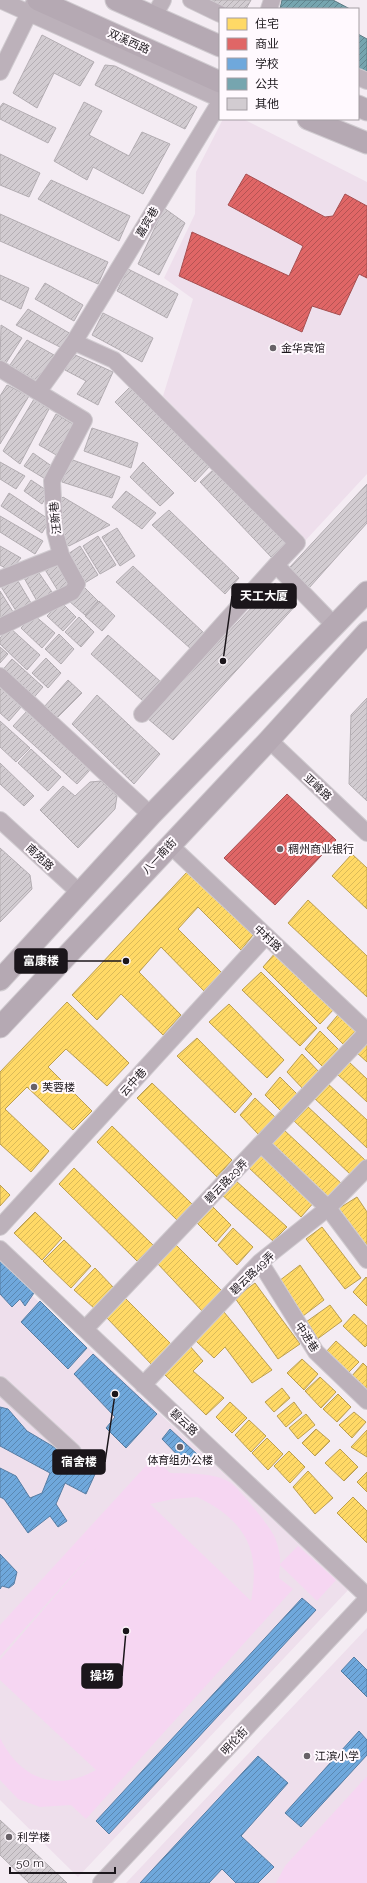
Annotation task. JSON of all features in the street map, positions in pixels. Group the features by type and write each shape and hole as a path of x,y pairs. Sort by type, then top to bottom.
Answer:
{"main road":[{"path":"116,0 158,8 219,45"},
{"name":"双溪西路","path":"34,5 219,82"},
{"path":"310,120 367,143"},
{"path":"0,980 150,816 367,592"},
{"name":"八一南街","path":"0,1028 269,740 367,632"}],"street":[{"path":"0,0 34,5 219,100"},
{"path":"191,0 219,14"},
{"path":"0,72 34,5"},
{"name":"嘉宾巷","path":"38,392 74,342 219,103"},
{"path":"74,342 114,360 296,543 142,714"},
{"path":"2,376 38,392"},
{"name":"汪新巷","path":"0,626 72,592 77,584 61,555 55,532 52,482 84,420 38,392"},
{"path":"0,579 61,555"},
{"path":"276,565 335,626"},
{"path":"0,676 150,816"},
{"name":"亚峰路","path":"269,740 367,833"},
{"name":"南苑路","path":"0,820 80,893"},
{"name":"中村路","path":"170,845 367,1032"},
{"name":"云中巷","path":"0,1228 266,936"},
{"name":"碧云路29弄","path":"85,1329 367,1032"},
{"path":"260,1144 328,1208 367,1260"},
{"name":"碧云路49弄","path":"144,1385 260,1262 328,1208 367,1168"},
{"name":"碧云路","path":"0,1249 367,1596"},
{"name":"中进巷","path":"260,1262 316,1352 367,1401"},
{"path":"0,1386 73,1452"},
{"name":"明伦街","path":"101,1883 367,1599"}],"shaded area":[{"name":"金华宾馆","path":"222,120 245,120 367,182 367,474 304,542 163,396 193,299 164,278 195,214 196,172"},
{"path":"0,1266 349,1589 78,1877 0,1800"},
{"path":"154,1457 170,1473 210,1475 224,1479 231,1483 253,1507 273,1534 280,1556 280,1564 298,1546 336,1580 317,1601 280,1565 279,1578 293,1589 86,1819 71,1805 40,1807 18,1799 0,1780 0,1738 8,1752 18,1763 28,1772 40,1778 53,1781 67,1780 81,1777 96,1770 0,1680 0,1660 99,1545 0,1656 0,1625","holes":["197,1497 214,1506 238,1526 246,1538 251,1551 254,1566 254,1583 251,1601 150,1504 173,1499"]},
{"name":"江滨小学","path":"367,1628 367,1883 126,1883"},
{"path":"367,1776 367,1883 276,1883 285,1866"}],"building: 住宅":[{"path":"352,854 367,868 367,909 332,876"},
{"path":"187,872 253,935 241,950 198,907 178,929 222,973 206,993 161,947 139,972 181,1015 163,1035 121,994 97,1020 72,995"},
{"path":"308,900 367,956 367,997 288,923"},
{"path":"276,952 335,1008 320,1024 263,967"},
{"path":"261,972 317,1028 300,1046 242,990"},
{"name":"芙蓉楼","path":"67,1002 129,1063 107,1086 66,1049 48,1067 92,1111 73,1130 27,1087 5,1109 49,1151 31,1172 0,1144 0,1072"},
{"path":"229,1004 284,1060 267,1078 209,1022"},
{"path":"342,1010 361,1030 346,1047 327,1028"},
{"path":"320,1031 340,1051 324,1068 305,1049"},
{"path":"197,1038 252,1094 235,1113 177,1056"},
{"path":"367,1041 367,1062 356,1052"},
{"path":"302,1054 321,1074 305,1091 287,1072"},
{"path":"348,1061 367,1079 367,1102 336,1073"},
{"path":"280,1077 300,1097 284,1114 265,1095"},
{"path":"326,1082 367,1120 367,1148 312,1096"},
{"path":"152,1083 232,1160 217,1177 137,1098"},
{"path":"255,1098 275,1117 259,1135 240,1115"},
{"path":"306,1105 365,1160 351,1175 292,1119"},
{"path":"112,1126 192,1204 177,1220 97,1142"},
{"path":"284,1130 343,1185 329,1201 270,1145"},
{"path":"261,1153 315,1201 301,1217 248,1167"},
{"path":"74,1168 154,1246 138,1262 59,1184"},
{"path":"235,1180 287,1227 273,1241 221,1194"},
{"path":"0,1185 10,1195 0,1206"},
{"path":"357,1197 367,1212 367,1250 338,1209"},
{"path":"212,1206 231,1225 216,1242 197,1223"},
{"path":"35,1212 62,1238 42,1260 14,1233"},
{"path":"322,1227 361,1278 345,1289 306,1239"},
{"path":"233,1228 253,1247 237,1265 218,1245"},
{"path":"64,1240 91,1266 71,1288 43,1261"},
{"path":"175,1244 223,1292 203,1312 157,1263"},
{"path":"300,1265 324,1300 303,1316 279,1281"},
{"path":"95,1268 114,1288 95,1309 74,1290"},
{"path":"366,1277 367,1278 367,1306 353,1292"},
{"path":"255,1283 300,1344 278,1359 235,1298"},
{"path":"124,1297 173,1346 153,1366 106,1317"},
{"path":"330,1305 342,1321 316,1340 306,1322"},
{"path":"224,1312 272,1370 252,1383 225,1347 214,1358 196,1341"},
{"path":"354,1314 367,1326 367,1345 365,1347 343,1326"},
{"path":"336,1341 359,1362 347,1374 325,1353"},
{"path":"189,1345 203,1361 193,1371 224,1398 206,1415 163,1373"},
{"path":"302,1359 318,1374 304,1390 287,1373"},
{"path":"363,1363 367,1367 367,1388 364,1391 351,1377"},
{"path":"320,1377 336,1392 321,1408 305,1391"},
{"path":"282,1388 290,1398 274,1412 265,1402"},
{"path":"338,1394 351,1407 337,1422 323,1409"},
{"path":"230,1402 247,1418 232,1433 216,1417"},
{"path":"294,1402 302,1413 286,1427 277,1416"},
{"path":"354,1412 366,1422 352,1438 339,1425"},
{"path":"306,1414 315,1425 298,1439 289,1428"},
{"path":"249,1420 266,1436 251,1452 235,1435"},
{"path":"316,1429 330,1441 315,1456 302,1443"},
{"path":"367,1430 367,1457 351,1447"},
{"path":"267,1438 283,1454 268,1470 252,1453"},
{"path":"340,1449 358,1467 344,1481 325,1463"},
{"path":"289,1451 305,1467 290,1483 274,1466"},
{"path":"308,1471 333,1498 315,1514 293,1487"},
{"path":"367,1472 367,1492 357,1482"},
{"path":"353,1497 367,1511 367,1543 337,1513"}],"building: 商业":[{"path":"246,174 325,217 333,216 345,194 367,206 367,278 359,274 340,315 312,306 302,332 179,276 192,232 289,276 303,246 228,205"},
{"name":"稠州商业银行","path":"287,794 336,840 275,905 224,858"}],"building: 学校":[{"path":"0,1259 34,1293 25,1306 20,1299 12,1307 0,1294"},
{"path":"40,1301 87,1348 68,1369 21,1322"},
{"path":"93,1354 157,1414 126,1448 106,1428 115,1417 74,1374"},
{"path":"0,1407 8,1409 27,1431 96,1472 86,1494 65,1483 56,1504 67,1521 58,1527 50,1516 28,1533 4,1499 0,1497 0,1468 16,1476 30,1498 42,1493 50,1473 0,1446"},
{"name":"体育组办公楼","path":"170,1429 199,1456 188,1466 162,1439"},
{"path":"0,1554 17,1572 14,1584 9,1588 2,1586 0,1589"},
{"path":"302,1598 316,1610 109,1834 96,1821"},
{"path":"354,1657 367,1670 367,1697 341,1671"},
{"path":"359,1731 367,1740 367,1755 301,1827 285,1813"},
{"path":"258,1756 288,1783 241,1836 274,1867 258,1883 236,1883 222,1869 209,1883 140,1883"}],"building: 公共":[{"path":"282,0 333,0 348,8 280,8"},
{"path":"359,35 367,39 367,77 359,73"}],"building: 其他":[{"path":"205,0 251,0 247,8 221,8"},
{"path":"42,35 94,62 80,86 54,73 37,108 13,93"},
{"path":"105,65 115,66 197,107 185,129 95,85"},
{"path":"84,102 102,111 89,135 129,156 142,132 170,144 143,194 93,167 87,180 54,161"},
{"path":"3,103 56,128 48,143 0,119 0,107"},
{"path":"0,154 40,173 29,197 0,185"},
{"path":"51,180 130,216 119,241 38,199"},
{"path":"164,208 185,223 159,275 138,264"},
{"path":"0,214 108,262 98,284 0,241"},
{"path":"128,269 178,294 167,318 117,291"},
{"path":"0,275 29,288 21,309 0,299"},
{"path":"45,283 83,305 74,321 35,299"},
{"path":"28,309 71,334 62,348 16,325"},
{"path":"103,313 153,338 142,362 92,335"},
{"path":"1,325 22,338 6,363 0,360"},
{"path":"27,340 54,355 38,382 10,365"},
{"path":"73,354 113,372 98,405 77,394 86,381 65,370"},
{"path":"7,385 29,396 0,444 0,396"},
{"path":"130,387 209,467 195,482 115,402"},
{"path":"34,399 49,409 20,464 3,451"},
{"path":"56,414 73,424 58,456 39,445"},
{"path":"92,428 138,443 131,468 84,451"},
{"path":"33,453 53,467 47,480 24,466"},
{"path":"70,459 120,477 112,498 62,482"},
{"path":"0,462 25,476 16,489 0,479"},
{"path":"143,462 174,493 160,506 130,477"},
{"path":"214,469 287,544 273,559 200,482"},
{"path":"31,480 49,492 42,504 24,491"},
{"path":"367,484 367,523 309,588 289,568"},
{"path":"126,491 156,513 142,529 112,507"},
{"path":"9,493 50,520 42,533 1,506"},
{"path":"63,497 110,525 69,546 62,541 60,500"},
{"path":"169,510 239,578 225,594 152,525"},
{"path":"0,516 43,541 35,554 0,532"},
{"path":"117,528 135,556 120,566 102,537"},
{"path":"98,536 116,565 100,574 83,546"},
{"path":"0,546 21,558 10,571 0,565"},
{"path":"80,546 98,575 83,584 65,556"},
{"path":"58,561 73,586 60,594 44,568"},
{"path":"133,566 204,633 191,649 116,582"},
{"path":"37,570 54,595 38,603 23,576"},
{"path":"15,576 34,608 18,614 0,585"},
{"path":"275,583 297,604 173,740 147,718"},
{"path":"83,586 98,601 85,615 69,601"},
{"path":"0,591 15,615 0,621"},
{"path":"99,601 115,616 102,631 85,616"},
{"path":"61,602 76,617 63,631 47,616"},
{"path":"34,615 55,633 42,648 21,628"},
{"path":"79,617 94,632 81,647 65,632"},
{"path":"9,627 40,655 27,670 0,644 0,638"},
{"path":"59,634 74,649 61,664 45,649"},
{"path":"108,635 161,682 143,701 91,654"},
{"path":"0,647 8,654 0,663"},
{"path":"46,658 61,673 48,688 32,673"},
{"path":"12,659 43,687 30,702 0,673"},
{"path":"68,680 82,693 56,719 44,707"},
{"path":"0,686 22,706 9,721 0,713"},
{"path":"97,695 160,754 134,784 72,724"},
{"path":"367,698 367,801 349,784 351,715"},
{"path":"28,710 90,770 77,784 13,726"},
{"path":"0,721 30,748 16,762 0,747"},
{"path":"31,749 61,777 48,791 18,763"},
{"path":"0,763 34,796 24,806 0,784"},
{"path":"101,781 117,796 115,809 78,848 40,810 63,786 75,796 90,782"},
{"path":"0,848 30,875 32,889 0,922"},
{"name":"利学楼","path":"0,1820 67,1883 29,1883 0,1855"}],"place":[{"name":"金华宾馆","path":"273,348"},
{"name":"天工大厦","path":"223,661"},
{"name":"稠州商业银行","path":"280,849"},
{"name":"富康楼","path":"126,961"},
{"name":"芙蓉楼","path":"34,1087"},
{"name":"宿舍楼","path":"115,1394"},
{"name":"体育组办公楼","path":"180,1447"},
{"name":"操场","path":"126,1631"},
{"name":"江滨小学","path":"307,1756"},
{"name":"利学楼","path":"9,1837"}]}
